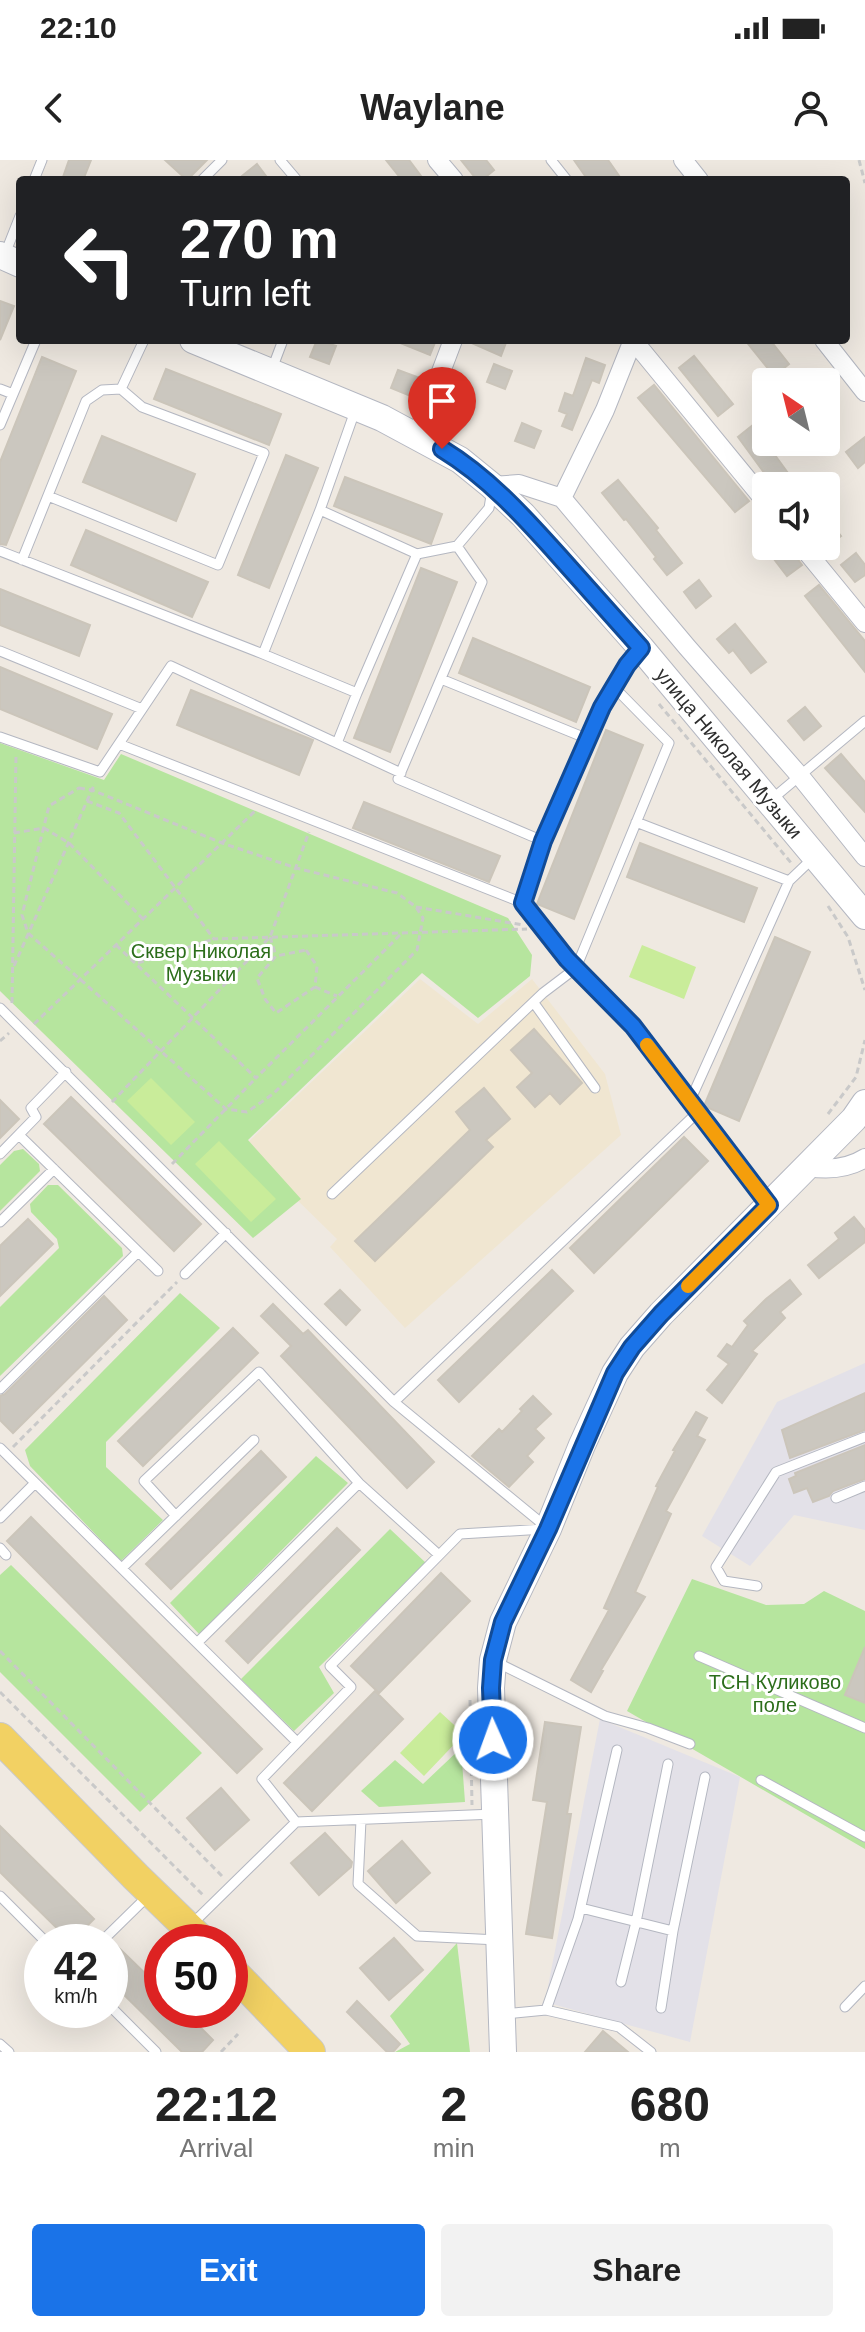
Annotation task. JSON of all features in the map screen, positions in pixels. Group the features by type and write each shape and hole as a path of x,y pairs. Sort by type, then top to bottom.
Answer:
{"main road":[{"name":"улица Николая Музыки","path":"202,344 417,435 460,460 492,486 523,515 641,648 769,802 808,863 865,916"},
{"path":"503,2052 491,1688 493,1660 503,1622 548,1529 615,1373 632,1347 854,1119 865,1103"},
{"path":"0,1738 186,1924"},
{"path":"248,1988 310,2052"}],"street":[{"path":"437,160 451,176"},
{"path":"683,160 696,176"},
{"path":"417,435 451,344"},
{"path":"562,498 605,410 631,344"},
{"path":"636,344 752,485"},
{"path":"827,344 865,392"},
{"path":"492,486 519,484 562,498 800,776 865,857"},
{"path":"813,560 865,623"},
{"path":"808,1167 828,1170 865,1158"}],"lane":[{"path":"206,176 222,160"},
{"path":"280,160 294,176"},
{"path":"551,160 564,176"},
{"path":"8,259 16,230"},
{"path":"0,425 34,344"},
{"path":"121,389 142,344"},
{"path":"270,373 281,344"},
{"path":"0,389 13,394"},
{"path":"22,560 86,401 102,390 121,389 142,407 264,453 218,565 48,496"},
{"path":"263,654 320,510 356,407"},
{"path":"320,510 417,554 457,546 489,508 492,486"},
{"path":"457,546 482,582 398,779 543,841"},
{"path":"0,551 357,693"},
{"path":"337,743 417,554"},
{"path":"523,903 543,841 602,707 641,648"},
{"path":"0,651 142,709"},
{"path":"0,737 100,772 171,666 401,773"},
{"path":"441,679 588,739"},
{"path":"332,1194 534,1003 576,968 669,743 614,687"},
{"path":"769,802 865,721"},
{"path":"119,744 523,903 576,968 633,1026 769,1205"},
{"path":"636,822 789,881"},
{"path":"690,1101 789,881 808,863"},
{"path":"534,1003 595,1088"},
{"path":"0,1008 394,1402 548,1529"},
{"path":"0,1154 36,1117 31,1108 66,1072"},
{"path":"394,1402 699,1111"},
{"path":"19,1135 158,1271"},
{"path":"0,1222 54,1169"},
{"path":"185,1274 226,1233"},
{"path":"0,1389 138,1252"},
{"path":"176,1516 144,1481 259,1372 359,1483 439,1555"},
{"path":"757,1586 724,1581 716,1567 776,1472 865,1437"},
{"path":"122,1568 254,1440"},
{"path":"3,1451 297,1742"},
{"path":"0,1518 35,1483"},
{"path":"197,1643 359,1483"},
{"path":"836,1498 865,1486"},
{"path":"296,1822 262,1779 351,1687 330,1666 460,1534 548,1529"},
{"path":"699,1656 865,1728"},
{"path":"493,1660 605,1716 690,1744"},
{"path":"546,2010 581,1908 617,1750"},
{"path":"621,1982 668,1764"},
{"path":"661,2008 673,1931 705,1777"},
{"path":"761,1780 865,1837"},
{"path":"201,1924 212,1903 296,1822 495,1814"},
{"path":"361,1820 358,1884 417,1936 500,1940"},
{"path":"119,1924 152,1892"},
{"path":"0,1896 28,1924"},
{"path":"581,1908 673,1931"},
{"path":"845,2007 865,1986"},
{"path":"501,2014 546,2010 619,2027 651,2052"},
{"path":"128,2024 156,2052"},
{"path":"0,2044 9,2052"}],"path":[{"path":"859,160 865,183"},
{"path":"653,697 808,863"},
{"path":"12,1019 16,743"},
{"path":"12,969 100,772"},
{"path":"79,788 92,790 222,843 296,868 397,893 416,907 423,918 417,950 273,1094 247,1112 226,1109 28,933 22,915 44,828 49,806 79,788"},
{"path":"87,801 119,813 214,939"},
{"path":"25,1032 264,802"},
{"path":"104,1110 270,937 314,821"},
{"path":"14,833 44,828 69,843 143,919"},
{"path":"823,897 848,937 865,990"},
{"path":"416,907 543,928"},
{"path":"136,964 214,939 543,928"},
{"path":"165,1171 403,933"},
{"path":"270,937 276,956"},
{"path":"116,945 256,1078"},
{"path":"306,950 317,966 315,987 276,1013 265,999 257,978 276,956 306,950"},
{"path":"315,987 339,997"},
{"path":"3,1451 185,1274"},
{"path":"0,1651 231,1885"},
{"path":"0,1692 212,1903"},
{"path":"221,2052 238,2034"}],"shaded area":[{"path":"420,979 478,1024 532,979 605,1074 621,1135 405,1328 330,1247 337,1239 243,1147"},
{"path":"865,1363 865,1530 794,1515 750,1566 702,1536 777,1402"},
{"path":"600,1719 740,1777 690,2042 545,2002"}],"green space":[{"name":"Сквер Николая Музыки","path":"0,743 104,780 121,754 508,918 532,955 530,976 478,1018 422,973 248,1140 301,1199 253,1238 0,991"},
{"path":"642,945 696,967 684,999 629,977"},
{"path":"151,1078 195,1122 171,1145 127,1101"},
{"path":"219,1141 276,1199 251,1222 195,1164"},
{"path":"23,1149 39,1164 40,1171 0,1211 0,1165 14,1151"},
{"path":"48,1185 58,1185 122,1248 123,1256 0,1376 0,1307 59,1248 57,1239 31,1212 30,1204"},
{"path":"180,1293 220,1328 106,1442 106,1467 163,1520 121,1561 30,1466 25,1450"},
{"path":"316,1456 348,1483 199,1634 170,1603"},
{"path":"390,1529 426,1563 319,1667 334,1693 294,1731 241,1679"},
{"path":"11,1565 202,1753 140,1812 0,1672 0,1575"},
{"name":"ТСН Куликово поле","path":"692,1579 766,1605 804,1604 824,1591 865,1611 865,1849 627,1711"},
{"path":"440,1712 464,1734 424,1776 400,1753"},
{"path":"461,1748 465,1802 379,1807 361,1791 395,1760 423,1784"},
{"path":"457,1943 470,2052 395,2052 410,2044 390,2016"}],"building":[{"path":"69,160 91,160 85,176 63,176"},
{"path":"165,160 207,160 191,176 183,176"},
{"path":"386,160 409,160 421,176 399,176"},
{"path":"461,160 486,160 494,170 487,176 474,176"},
{"path":"574,160 608,160 619,176 585,176"},
{"path":"257,164 266,176 242,176"},
{"path":"0,301 14,306 0,340"},
{"path":"315,344 336,346 329,364 310,357"},
{"path":"403,344 434,344 430,355"},
{"path":"474,344 506,344 501,356"},
{"path":"748,344 773,344 789,364 784,368 768,368"},
{"path":"694,356 733,404 718,416 679,368"},
{"path":"42,357 76,371 6,545 0,544 0,462"},
{"path":"586,358 605,365 599,383 592,380 572,430 562,426 567,414 559,411 565,393 573,396"},
{"path":"494,364 512,371 505,389 487,382"},
{"path":"166,369 281,414 269,445 154,399"},
{"path":"398,370 420,378 413,397 391,388"},
{"path":"654,385 749,501 735,512 638,398"},
{"path":"453,392 472,399 465,417 446,410"},
{"path":"522,423 541,431 534,448 515,441"},
{"path":"752,426 752,456 776,456 787,472 764,472 738,437"},
{"path":"102,436 195,474 176,521 83,482"},
{"path":"865,437 865,462 858,468 846,452"},
{"path":"286,455 318,468 269,588 238,575"},
{"path":"345,477 442,514 431,544 334,506"},
{"path":"618,480 682,563 667,575 626,519 602,493"},
{"path":"86,530 208,582 192,617 71,565"},
{"path":"856,553 865,565 865,575 855,582 841,565"},
{"path":"775,560 798,560 802,565 787,576"},
{"path":"421,568 457,582 390,752 354,738"},
{"path":"699,580 711,596 696,608 684,592"},
{"path":"819,585 865,641 865,672 805,596"},
{"path":"0,589 90,625 79,656 0,625"},
{"path":"735,624 766,662 751,673 733,650 729,653 717,639"},
{"path":"473,638 590,687 576,722 459,673"},
{"path":"0,667 112,714 97,749 0,709"},
{"path":"191,690 313,740 299,775 177,725"},
{"path":"805,707 821,726 804,740 788,721"},
{"path":"606,730 643,745 574,919 537,904"},
{"path":"841,754 865,782 865,812 825,768"},
{"path":"364,802 500,856 489,882 353,828"},
{"path":"640,843 757,888 744,922 627,877"},
{"path":"775,937 810,952 739,1121 704,1106"},
{"path":"534,1029 582,1083 560,1104 550,1093 535,1107 517,1087 532,1073 511,1050"},
{"path":"484,1088 510,1119 486,1140 493,1147 375,1261 355,1241 470,1130 456,1112"},
{"path":"71,1097 201,1224 174,1251 44,1124"},
{"path":"0,1100 19,1119 0,1138"},
{"path":"684,1137 708,1161 594,1273 570,1248"},
{"path":"854,1217 865,1230 865,1242 819,1278 808,1265 839,1239 835,1233"},
{"path":"28,1219 53,1244 0,1296 0,1246"},
{"path":"552,1270 573,1291 459,1402 438,1380"},
{"path":"790,1280 801,1294 780,1312 785,1318 752,1351 757,1354 722,1403 707,1390 729,1364 718,1356 727,1344 732,1347 748,1325 744,1321"},
{"path":"340,1290 360,1310 346,1325 325,1304"},
{"path":"104,1296 127,1320 13,1433 0,1420 0,1396"},
{"path":"273,1304 303,1334 308,1330 434,1462 407,1488 281,1356 291,1346 261,1316"},
{"path":"233,1328 258,1353 143,1466 118,1441"},
{"path":"865,1393 865,1430 790,1458 782,1430"},
{"path":"533,1396 551,1414 535,1429 544,1438 527,1456 533,1462 509,1487 472,1456 499,1429 502,1432"},
{"path":"696,1412 707,1418 697,1436 705,1440 666,1511 671,1514 635,1592 645,1597 591,1692 571,1680 609,1610 604,1608 656,1486"},
{"path":"865,1445 865,1479 813,1502 807,1488 794,1493 789,1479 796,1476 795,1473"},
{"path":"261,1451 286,1477 171,1589 146,1564"},
{"path":"31,1517 262,1749 237,1773 7,1541"},
{"path":"337,1528 360,1550 248,1663 226,1641"},
{"path":"441,1573 470,1601 379,1693 351,1666"},
{"path":"865,1647 865,1703 845,1695"},
{"path":"375,1691 403,1719 312,1811 284,1783"},
{"path":"545,1722 581,1727 552,1938 526,1934 547,1802 533,1800"},
{"path":"221,1788 249,1820 215,1850 187,1818"},
{"path":"0,1826 94,1919 89,1924 53,1924 0,1872"},
{"path":"325,1833 352,1862 351,1867 319,1895 291,1863"},
{"path":"402,1841 430,1873 396,1903 368,1871"},
{"path":"394,1938 423,1970 389,2000 360,1968"},
{"path":"128,1957 144,1972 144,2015 128,1999"},
{"path":"357,2001 400,2044 393,2052 387,2052 347,2012"},
{"path":"158,2028 201,2028 213,2040 202,2052 182,2052"},
{"path":"603,2031 628,2052 585,2052"}],"slow traffic":[{"path":"647,1045 769,1205 688,1286"}],"route":[{"path":"442,449 492,486 523,515 641,648 602,707 543,841 523,903 567,959 633,1026 769,1205 661,1314 632,1347 615,1373 548,1529 503,1622 493,1660 493,1740"}]}
